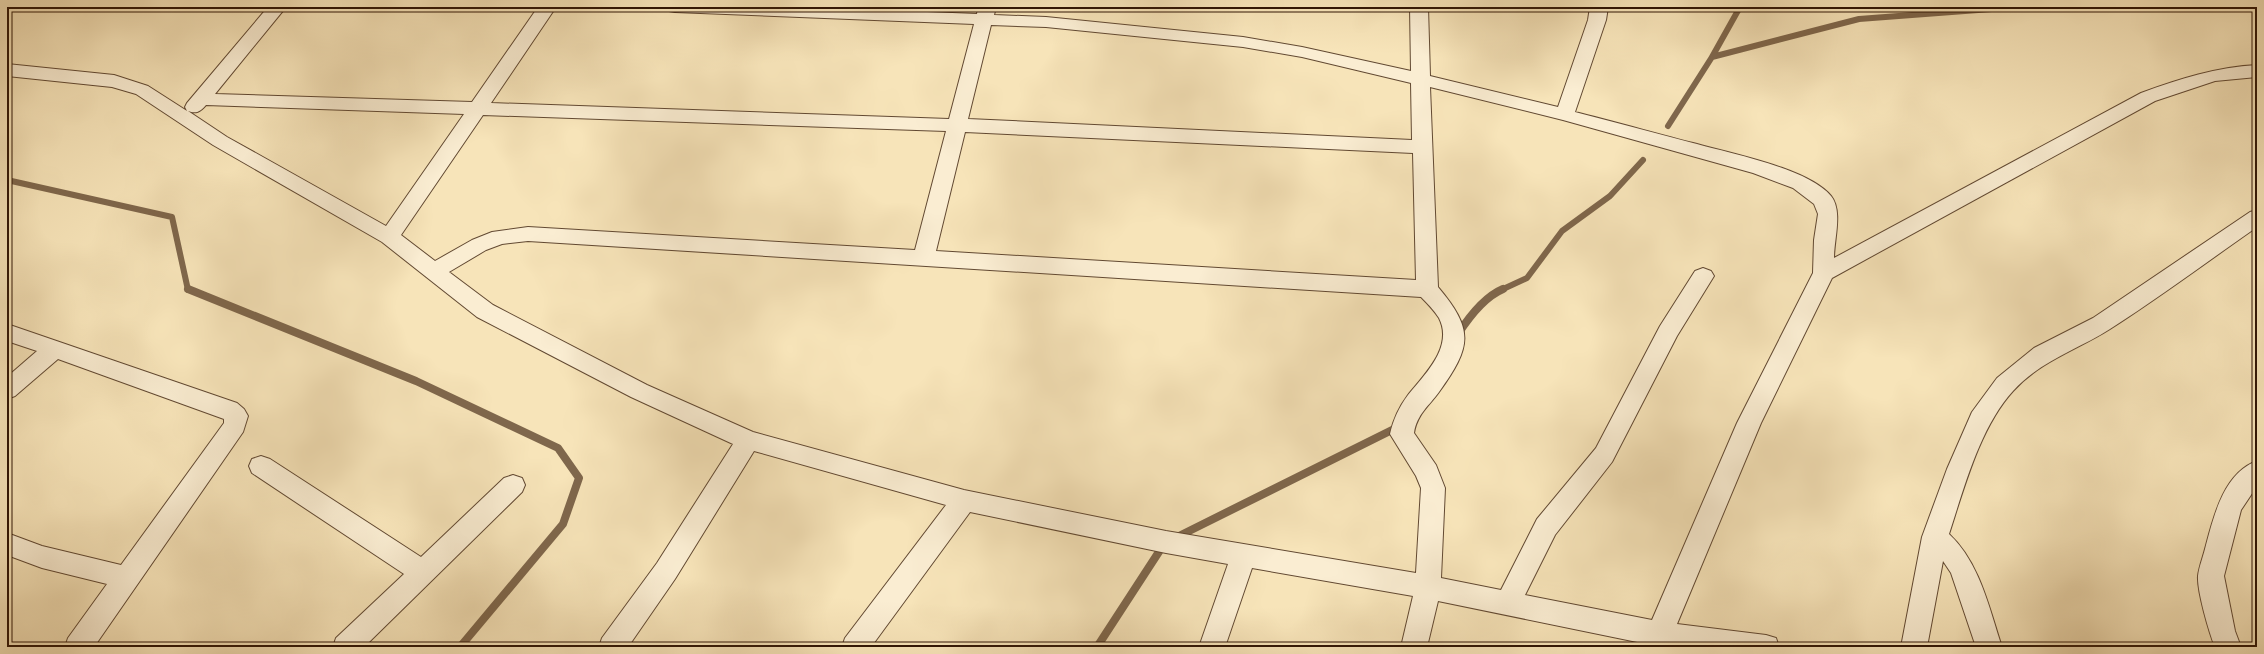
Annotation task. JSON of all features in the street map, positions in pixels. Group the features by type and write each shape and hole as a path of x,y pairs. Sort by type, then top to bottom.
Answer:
{"street":[{"path":"185,116 202,99 277,7"},
{"path":"389,237 547,7"},
{"path":"675,7 985,13 1243,42 1302,52 1420,79 1565,115 1760,168 1800,183 1823,200 1828,214 1824,240 1824,273 1749,423 1656,640"},
{"path":"1414,647 1428,587 1433,488 1427,472 1402,434 1404,422 1416,402 1431,386 1452,350 1454,330 1448,314 1427,289 1419,7"},
{"path":"1565,115 1597,20 1599,7"},
{"path":"924,257 985,13"},
{"path":"7,70 114,81 142,90 185,116 220,142 389,237 485,311 563,354 639,391 748,440 964,500 1166,542 1244,554 1428,587 1656,640 1766,647"},
{"path":"1824,273 2148,97 2186,83 2236,71 2257,71"},
{"path":"202,99 957,125 1422,147"},
{"path":"1914,647 1935,537 1959,469 1984,412 2005,384 2042,354 2101,324 2257,217"},
{"path":"434,271 479,245 499,237 528,234 924,257 1427,289"},
{"path":"1506,604 1546,527 1604,455 1668,332 1703,276"},
{"path":"7,332 229,410 236,416 235,425 78,647"},
{"path":"7,390 55,349"},
{"path":"612,647 666,571 748,440"},
{"path":"262,466 424,573"},
{"path":"2228,647 2222,632 2211,576 2229,507 2247,480 2257,471"},
{"path":"346,647 513,485"},
{"path":"855,647 964,500"},
{"path":"1935,537 1952,553 1962,568 1989,647"},
{"path":"7,544 42,557 127,578"},
{"path":"1212,647 1244,554"}],"waterway":[{"path":"1712,57 1740,7"},
{"path":"1712,57 1859,19 2018,7"},
{"path":"1668,126 1712,57"},
{"path":"1502,289 1527,278 1562,231 1610,196 1643,160"},
{"path":"7,180 172,217 188,290"},
{"path":"188,289 416,381 558,448 579,478 563,524 460,647"},
{"path":"1458,334 1472,314 1483,302 1502,289"},
{"path":"1175,538 1396,428"},
{"path":"1097,647 1164,544"}]}
